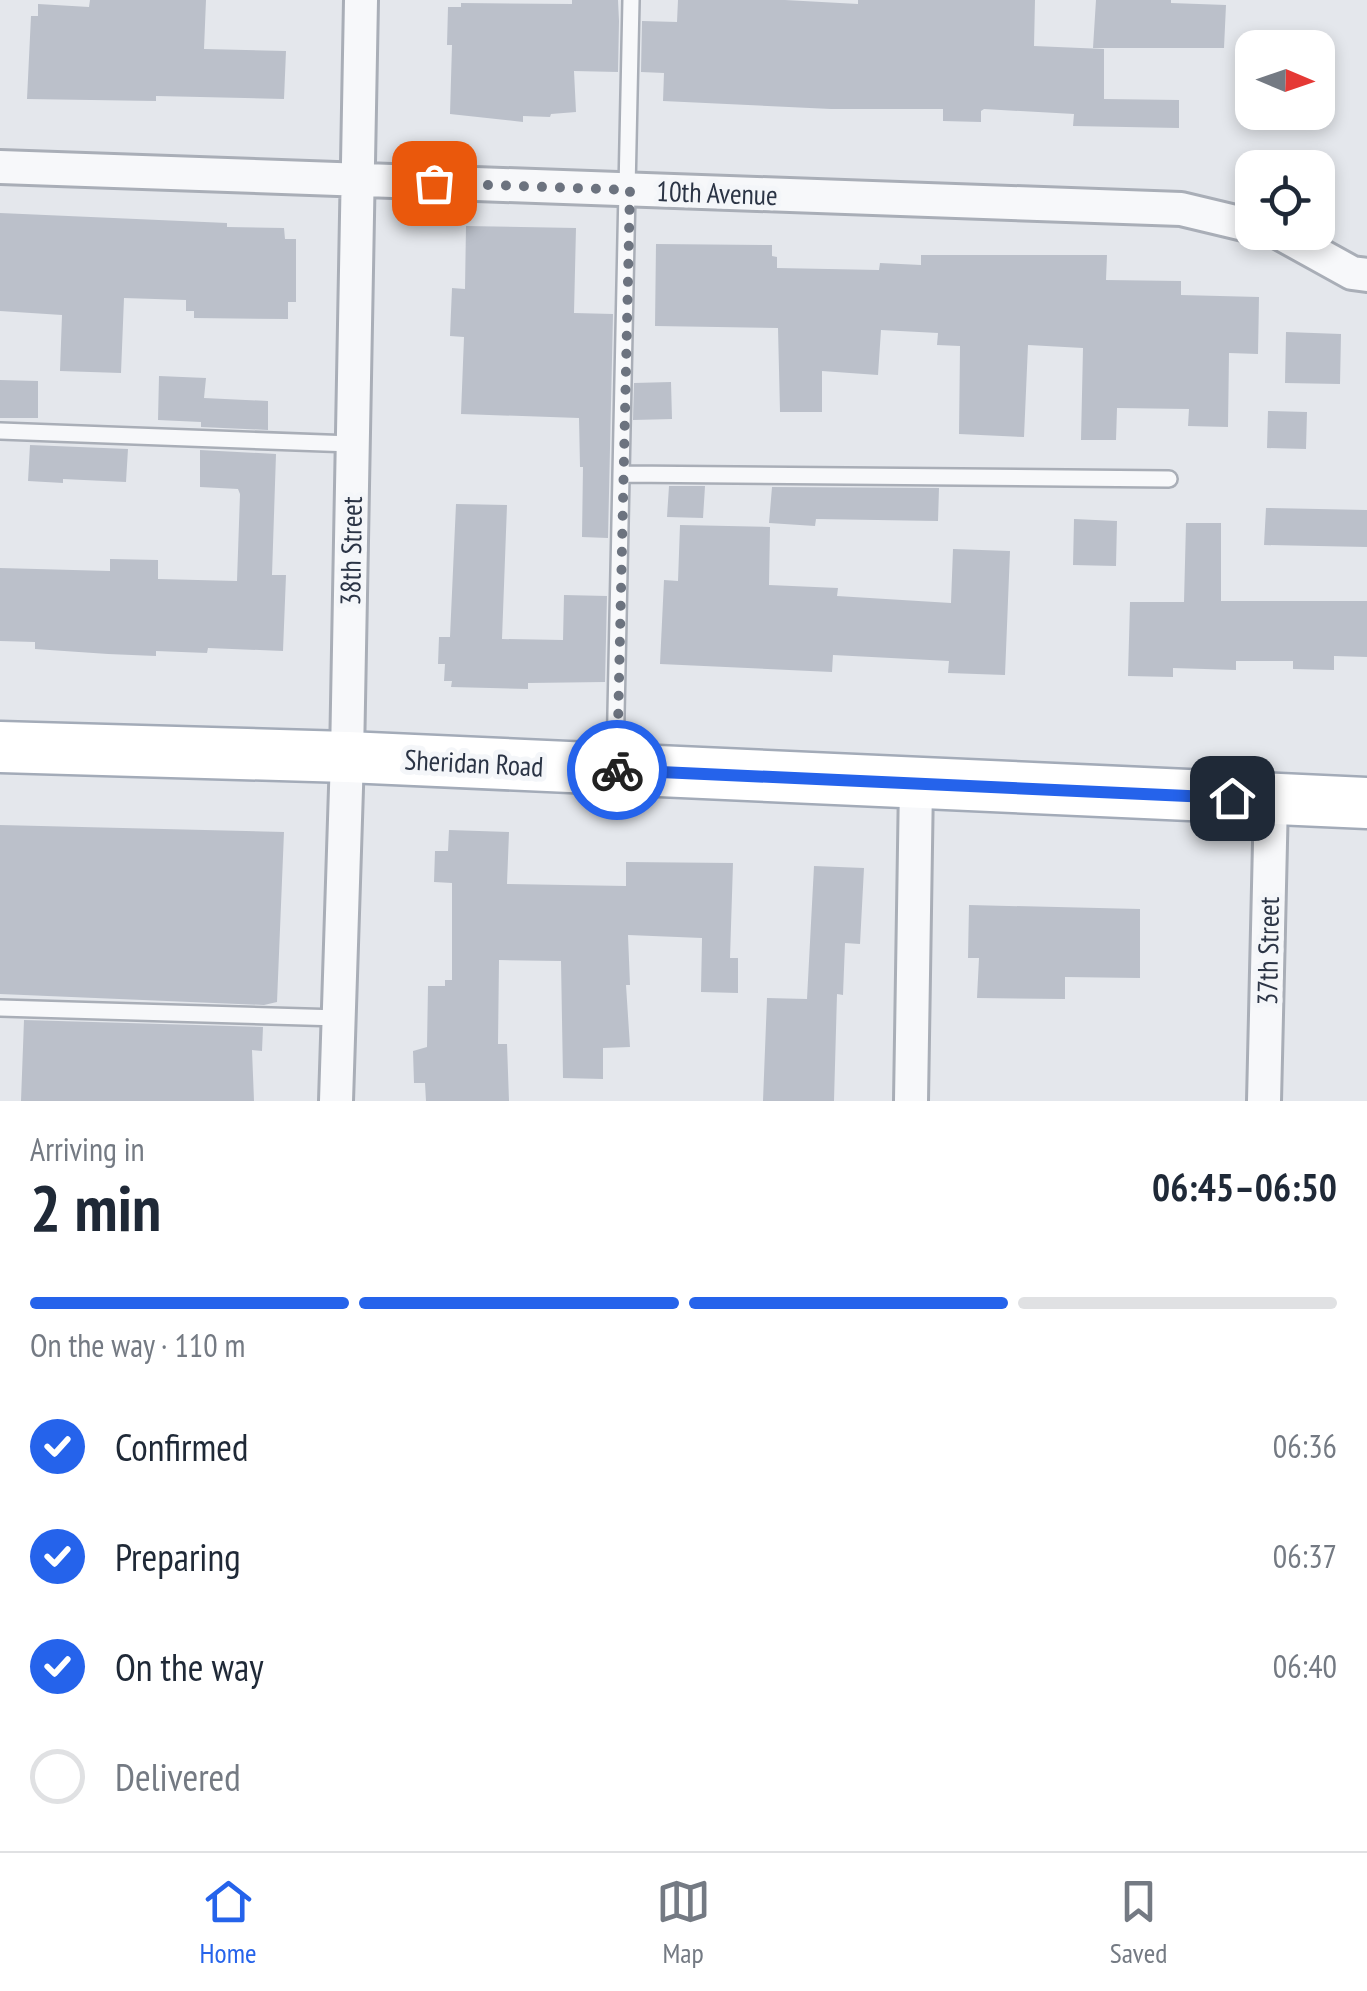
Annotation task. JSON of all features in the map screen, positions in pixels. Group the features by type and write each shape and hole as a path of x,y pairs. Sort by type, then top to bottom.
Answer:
{"main road":[{"name":"Sheridan Road","path":"0,748 348,757 1367,804"}],"street":[{"name":"38th Street","path":"336,1101 348,757 361,0"},
{"name":"10th Avenue","path":"0,167 1181,209 1235,222"},
{"path":"1310,250 1352,273 1367,274"},
{"path":"911,1101 916,784"},
{"name":"37th Street","path":"1264,1101 1271,800"}],"lane":[{"path":"615,770 631,0"},
{"path":"0,431 352,444"},
{"path":"622,474 1169,479"},
{"path":"0,1008 339,1018"}],"building":[{"path":"90,0 206,0 204,49 286,51 284,99 27,99 31,16 38,16 38,4 89,7"},
{"path":"572,0 618,0 619,21 618,72 574,71 576,112 550,117 523,116 523,122 450,114 452,45 447,45 448,7 461,7 461,3 572,4"},
{"path":"678,0 858,4 858,0 1035,0 1034,46 1104,49 1104,99 1179,100 1179,128 1073,126 1074,114 984,109 981,122 943,121 943,109 831,109 663,101 664,73 641,72 642,21 677,22"},
{"path":"1096,0 1226,5 1224,48 1093,48"},
{"path":"0,213 284,228 285,239 296,239 296,302 288,302 288,319 194,318 194,311 186,311 186,300 124,298 121,373 60,371 62,315 0,311"},
{"path":"466,226 576,228 574,313 613,314 608,538 582,537 579,418 461,414 464,337 450,336 452,288 465,289"},
{"path":"656,244 772,245 777,268 879,270 880,263 921,265 921,255 1107,255 1106,280 1181,281 1181,295 1259,297 1258,354 1229,353 1228,427 1188,426 1189,409 1117,408 1116,440 1081,440 1083,348 1028,345 1024,437 959,434 960,346 937,345 938,333 881,330 878,375 822,371 822,412 780,412 778,328 655,326"},
{"path":"1286,332 1341,334 1340,384 1285,383"},
{"path":"159,376 206,378 204,398 268,401 268,430 201,427 201,422 158,420"},
{"path":"0,380 38,381 38,418 0,418"},
{"path":"671,382 672,419 633,420 634,383"},
{"path":"1268,411 1307,412 1306,449 1267,448"},
{"path":"30,445 128,449 126,482 28,481"},
{"path":"200,450 276,454 272,575 286,575 283,651 208,648 207,653 156,651 156,656 35,649 35,642 0,641 0,568 110,571 110,559 158,560 158,579 237,581 240,494 238,489 200,487"},
{"path":"669,486 705,486 703,518 667,517"},
{"path":"772,487 939,488 938,521 816,519 815,526 769,523"},
{"path":"456,504 507,505 502,639 563,640 564,595 607,596 605,682 528,683 528,689 451,687 452,681 444,681 445,664 438,664 439,637 450,637"},
{"path":"1266,508 1367,510 1367,547 1264,545"},
{"path":"1074,519 1117,521 1116,566 1073,565"},
{"path":"1186,523 1221,523 1221,601 1367,601 1367,657 1334,656 1334,670 1293,669 1293,661 1236,661 1236,670 1173,668 1173,677 1128,676 1130,602 1184,602"},
{"path":"680,525 770,527 769,585 838,588 837,596 951,603 953,549 1010,551 1005,675 948,673 949,661 833,655 832,672 660,664 664,580 678,581"},
{"path":"0,825 284,832 277,1002 264,1005 0,994"},
{"path":"449,830 509,832 507,884 626,886 626,862 733,863 730,958 738,958 738,993 701,992 702,938 628,935 630,1047 603,1048 603,1079 563,1078 561,961 499,960 498,1044 507,1044 509,1101 426,1101 425,1083 414,1083 413,1051 427,1047 428,986 445,986 445,980 452,980 452,883 434,882 435,851 448,851"},
{"path":"814,866 864,868 860,944 845,943 843,995 837,994 834,1101 763,1101 767,998 807,999"},
{"path":"969,905 1140,909 1140,978 1065,977 1065,999 977,998 979,958 968,958"},
{"path":"24,1020 263,1027 262,1051 252,1050 254,1101 21,1101"}],"way so far":[{"path":"434,183 630,190 617,770"}],"route":[{"path":"617,770 1232,798"}]}
